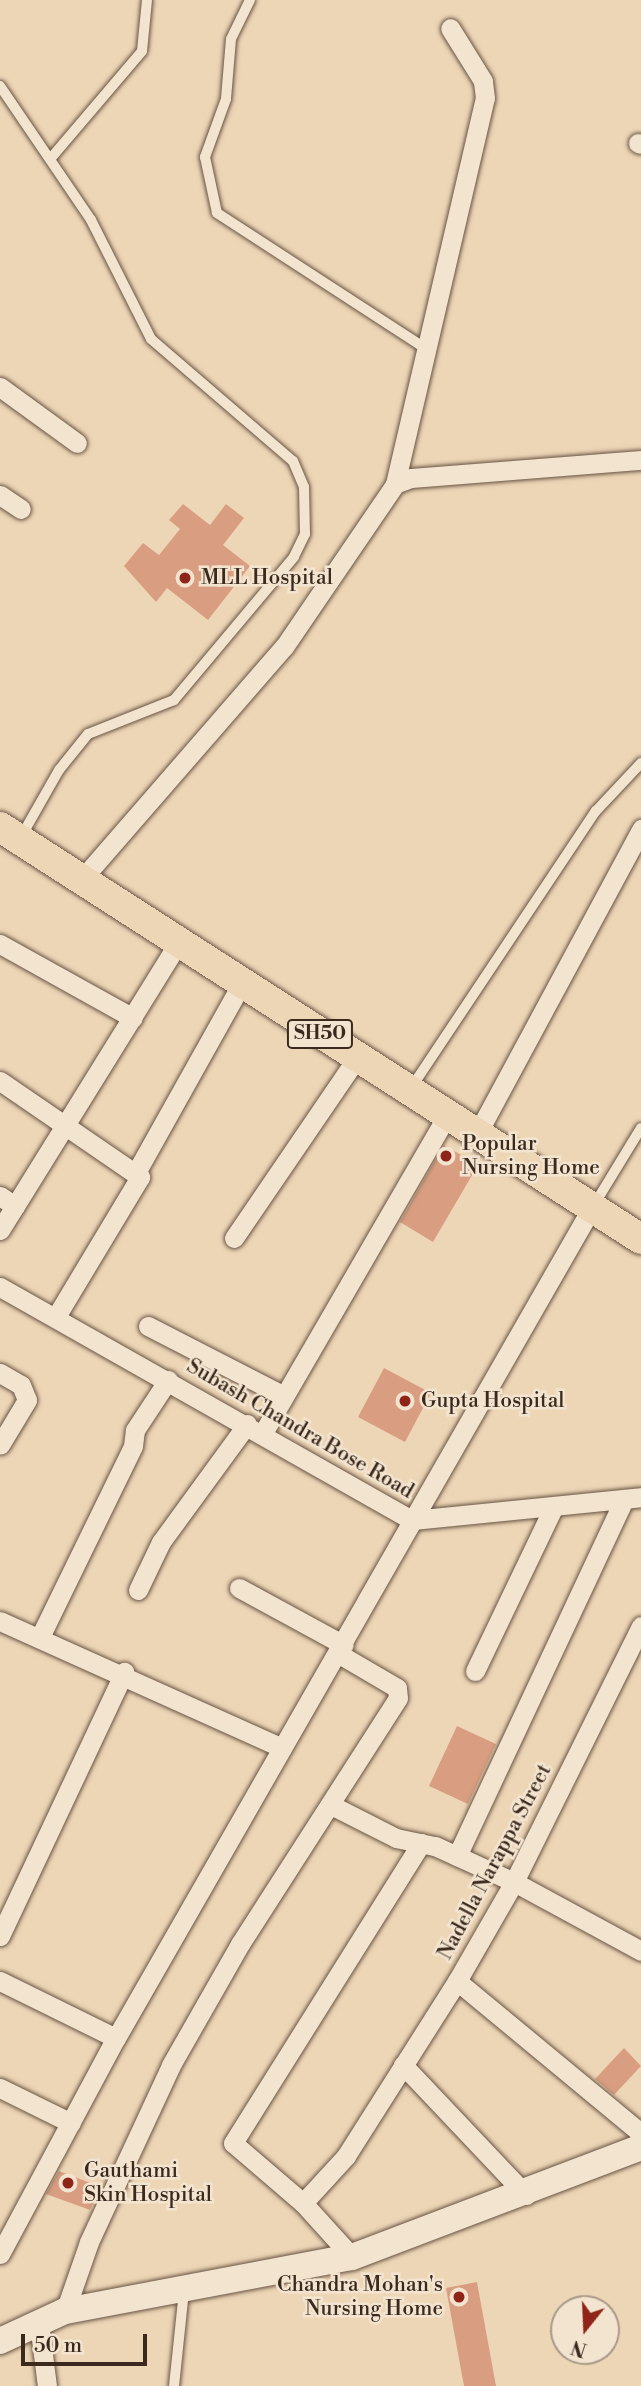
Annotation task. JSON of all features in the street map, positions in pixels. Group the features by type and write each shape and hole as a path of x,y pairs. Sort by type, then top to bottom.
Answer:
{"main road":[{"name":"SH50","path":"10,834 476,1136 641,1239"}],"street":[{"path":"82,879 284,647 396,484 485,88 450,28"},
{"path":"0,387 77,443"},
{"path":"396,484 411,478 641,460"},
{"path":"0,495 21,509"},
{"path":"476,1136 641,829"},
{"path":"0,1230 8,1201 66,1121 179,942"},
{"path":"0,944 133,1018"},
{"path":"56,1317 138,1184 138,1169 242,983"},
{"path":"234,1238 357,1058"},
{"path":"0,1081 138,1169"},
{"path":"138,1590 161,1542 284,1396 447,1116"},
{"path":"0,2254 116,2038 341,1650 412,1520 591,1209"},
{"name":"Subash Chandra Bose Road","path":"0,1287 412,1520 552,1510 633,1498"},
{"path":"148,1326 284,1396"},
{"path":"0,1373 27,1392 0,1445"},
{"path":"40,1637 134,1446 135,1430 168,1380"},
{"name":"Nadella Narappa Street","path":"457,1856 633,1498"},
{"path":"475,1671 552,1510"},
{"path":"65,2311 89,2242 171,2065 240,1944 334,1806 399,1692 341,1650 239,1588"},
{"path":"0,1620 124,1672 282,1748"},
{"name":"Nadella Narappa Street","path":"641,1626 514,1882 457,1981 641,2133"},
{"path":"0,1936 124,1672"},
{"path":"334,1806 396,1838 421,1843 457,1856 514,1882 641,1951"},
{"path":"352,2257 303,2203 235,2151 233,2143 421,1843"},
{"path":"0,1981 116,2038"},
{"path":"303,2203 346,2156 457,1981"},
{"path":"403,2065 526,2195"},
{"path":"0,2088 71,2123"},
{"path":"0,2341 65,2311 184,2291 352,2257 526,2195 641,2147"},
{"path":"39,2323 47,2386"}],"lane":[{"path":"51,158 142,51 147,0"},
{"path":"250,0 231,39 226,99 205,158 217,213 428,351"},
{"path":"0,86 51,158 151,339 293,461 304,487 305,534 294,557 174,700 88,734 10,834"},
{"path":"409,1092 596,811 641,763"},
{"path":"591,1209 641,1128"},
{"path":"174,2386 184,2291"}],"building":[{"path":"183,504 210,525 226,504 244,518 223,545 250,566 208,620 167,588 156,602 124,566 143,543 159,555 180,529 169,520"},
{"path":"444,1145 478,1165 433,1242 400,1222"},
{"path":"384,1368 431,1393 405,1442 358,1417"},
{"path":"457,1726 496,1744 468,1804 429,1786"},
{"path":"624,2048 641,2066 614,2095 595,2079"},
{"path":"59,2171 101,2187 90,2210 46,2194"},
{"path":"477,2282 496,2386 464,2386 446,2288"}],"place":[{"name":"MLL Hospital","path":"185,578"},
{"name":"Popular Nursing Home","path":"446,1156"},
{"name":"Gupta Hospital","path":"405,1401"},
{"name":"Gauthami Skin Hospital","path":"68,2183"},
{"name":"Chandra Mohan's Nursing Home","path":"459,2297"}]}
